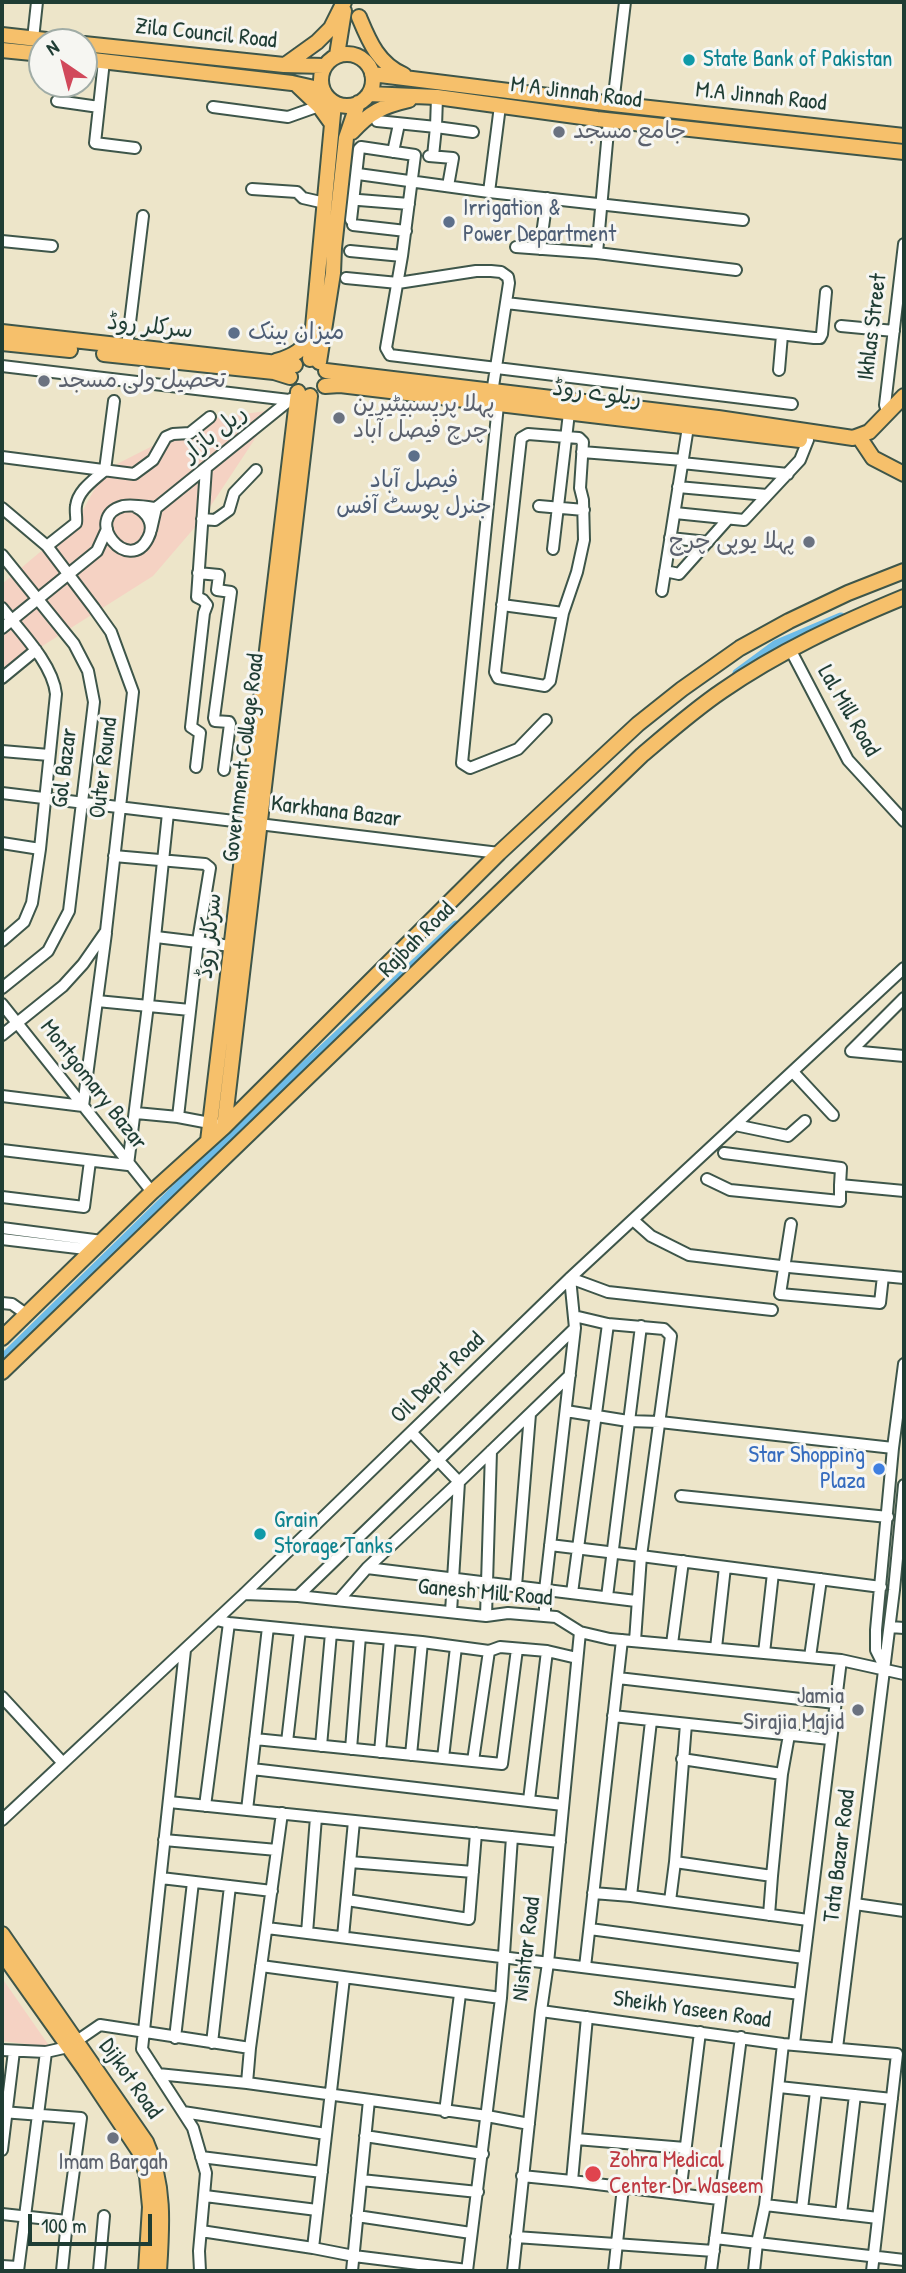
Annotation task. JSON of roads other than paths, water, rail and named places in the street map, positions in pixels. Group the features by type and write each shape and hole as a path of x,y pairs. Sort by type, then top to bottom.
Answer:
{"main road":[{"path":"337,55 344,2"},
{"path":"284,65 317,42 331,28 344,2"},
{"path":"360,9 363,59"},
{"path":"360,9 372,48 384,63 429,92"},
{"path":"2,35 28,38"},
{"name":"Zila Council Road","path":"98,45 284,65 324,66"},
{"path":"2,50 28,53"},
{"path":"320,369 299,362 292,371 294,388 299,396 316,394 320,369 333,273 346,138 363,98 372,85 369,65 355,54 337,55 324,66 321,74 332,124 312,335 320,369"},
{"name":"Zila Council Road","path":"98,60 323,90"},
{"name":"M A Jinnah Raod","path":"372,74 429,92 500,106 904,152"},
{"path":"297,85 327,104 350,106 363,98"},
{"path":"346,138 363,120 380,108 429,92"},
{"name":"M A Jinnah Raod","path":"363,98 429,92 613,104"},
{"name":"M.A Jinnah Raod","path":"613,104 904,136"},
{"name":"سرکلر روڈ","path":"2,332 272,362 292,371"},
{"path":"272,362 292,357 305,347 312,335"},
{"name":"سرکلر روڈ","path":"2,343 174,363 274,372 292,371"},
{"name":"ریلوے روڈ","path":"320,369 569,413 841,445 861,440"},
{"name":"Government College Road","path":"217,1124 228,1089 253,823 299,396"},
{"path":"861,440 904,396"},
{"name":"ریلوے روڈ","path":"495,399 718,418 861,440"},
{"path":"861,440 879,435 904,410"},
{"path":"861,440 873,458 904,474"},
{"name":"Rajbah Road","path":"2,1338 208,1141 217,1124 249,1100 329,1027 499,853 638,724 681,689 740,648 789,621 904,571"},
{"path":"849,595 859,615"},
{"name":"Rajbah Road","path":"2,1372 642,755 723,690 790,649 859,615 904,597"},
{"name":"سرکلر روڈ","path":"217,1124 231,946 253,823"},
{"path":"329,1027 344,1041"},
{"path":"228,1089 249,1100"},
{"name":"Dijkot Road","path":"2,1934 139,2151 147,2176 154,2271"},
{"name":"Dijkot Road","path":"2,1953 72,2044"}],"street":[{"path":"34,28 37,2"},
{"path":"613,104 625,2"},
{"path":"104,61 95,143 135,148"},
{"path":"429,92 436,127 433,156"},
{"path":"57,102 99,107"},
{"path":"213,107 288,117 327,104"},
{"path":"489,192 500,106"},
{"path":"597,253 609,120"},
{"path":"377,121 473,132"},
{"path":"393,152 399,124"},
{"path":"406,231 352,223 359,149 361,147 453,158 448,186"},
{"path":"415,155 406,231 386,348 390,355 792,404"},
{"path":"358,174 489,192 743,220"},
{"path":"252,189 297,192 303,198 325,203"},
{"path":"540,249 547,198"},
{"path":"359,200 409,204"},
{"path":"127,347 143,216"},
{"path":"2,241 52,246"},
{"name":"Ikhlas Street","path":"888,414 885,405 904,244"},
{"path":"516,247 597,253 736,270"},
{"path":"349,251 402,256"},
{"path":"346,278 398,283 476,271 501,272 508,277 496,368 462,763 470,768 518,749 546,720"},
{"path":"506,303 820,338 826,292"},
{"path":"841,326 894,331"},
{"path":"779,370 782,335"},
{"path":"2,366 299,396"},
{"name":"ریل بازار","path":"156,508 299,396"},
{"path":"47,546 76,523 75,508 78,498 105,470 114,401"},
{"path":"553,549 569,413"},
{"path":"2,457 134,474 153,460 166,438 173,434 187,435 210,417"},
{"path":"662,592 688,428"},
{"path":"528,434 566,438 582,440 580,488 584,510 584,540 577,572 563,612 550,681 545,686 496,676 495,672 521,438 528,434"},
{"path":"674,513 744,520 800,460 808,440"},
{"path":"582,452 788,474"},
{"path":"196,767 200,733 191,727 207,605 197,597 206,468"},
{"path":"202,519 215,520 229,510 234,493 256,470"},
{"path":"678,487 767,495"},
{"path":"97,551 125,550 139,547 149,537 156,508 129,505 115,510 107,522 107,529 113,543 125,550"},
{"path":"539,506 584,510"},
{"path":"136,507 148,516 151,530"},
{"name":"Outer Round","path":"2,508 47,546 110,632 134,692 106,931 83,964 63,986 2,1035"},
{"path":"665,571 679,574 729,519"},
{"path":"2,628 97,551 107,529"},
{"path":"670,538 708,542"},
{"name":"Gol Bazar","path":"2,555 74,644 88,671 94,702 69,911 48,951 2,988"},
{"path":"198,573 219,575 217,590 231,592 214,718 215,721 230,724 224,769"},
{"path":"502,605 563,612"},
{"path":"2,608 36,650 55,688 40,849 32,903 24,922 2,940"},
{"name":"Lal Mill Road","path":"790,649 848,760 904,821"},
{"path":"2,678 36,650"},
{"path":"2,751 49,755"},
{"name":"Karkhana Bazar","path":"2,793 499,853"},
{"path":"2,1150 128,1165 168,813"},
{"path":"2,843 40,849"},
{"path":"114,856 205,864 211,869 198,941 178,1117"},
{"path":"2,1096 83,1106 106,931"},
{"path":"156,937 231,946"},
{"name":"Oil Depot Road","path":"2,1820 185,1650 223,1622 244,1594 570,1278 904,968"},
{"path":"904,998 851,1051 904,1056"},
{"path":"97,1001 190,1010"},
{"name":"Montgomary Bazar","path":"2,1004 152,1192"},
{"path":"793,1072 833,1115"},
{"path":"136,1113 217,1124"},
{"path":"735,1125 788,1136 805,1121"},
{"path":"707,1179 730,1190 840,1200 841,1168 724,1153"},
{"path":"2,1197 84,1207 90,1161"},
{"path":"840,1185 904,1191"},
{"path":"633,1220 651,1236 689,1255 904,1278"},
{"path":"791,1224 780,1294 880,1303 883,1276"},
{"path":"2,1228 98,1245"},
{"path":"2,1239 98,1245"},
{"path":"545,1615 545,1590 575,1322 570,1278 608,1292 772,1310"},
{"path":"2,1303 12,1304 26,1314"},
{"path":"298,1596 575,1322 664,1329 671,1336 641,1556 635,1641"},
{"path":"572,1593 608,1324"},
{"path":"607,1597 641,1326"},
{"name":"Tata Bazar Road","path":"885,1669 876,1650 876,1630 893,1448 904,1364"},
{"path":"339,1600 367,1568 570,1375"},
{"path":"566,1411 628,1421 660,1422 893,1448"},
{"path":"516,1586 530,1414"},
{"path":"412,1433 459,1482 450,1612"},
{"path":"486,1616 491,1451"},
{"name":"Tata Bazar Road","path":"837,2048 890,1627 899,1590 904,1485"},
{"path":"681,1496 888,1517"},
{"path":"550,1545 881,1587"},
{"path":"672,1644 683,1561"},
{"path":"716,1648 725,1567"},
{"path":"367,1568 636,1601"},
{"path":"764,1653 774,1573"},
{"path":"810,1657 821,1579"},
{"name":"Ganesh Mill Road","path":"244,1594 298,1596 486,1616 545,1615 556,1617 580,1632 622,1640 841,1660 904,1674"},
{"path":"205,1806 223,1622 489,1651 500,1647 547,1651 577,1658"},
{"path":"247,1810 268,1627"},
{"path":"890,1627 904,1628"},
{"path":"287,1742 300,1630"},
{"name":"Nishtar Road","path":"513,2271 548,1962 580,1632"},
{"path":"321,1746 331,1633"},
{"path":"351,1749 360,1636"},
{"path":"380,1752 390,1639"},
{"path":"585,1967 622,1640"},
{"path":"411,1755 422,1642"},
{"path":"443,1758 456,1647"},
{"path":"255,1739 502,1764 517,1649"},
{"path":"185,1650 142,2049 193,2128 206,2173 200,2271"},
{"path":"473,1761 489,1651"},
{"path":"529,1800 547,1651"},
{"path":"754,2271 779,2087 800,1994 841,1660"},
{"path":"618,1678 835,1703"},
{"path":"2,1697 63,1763"},
{"path":"614,1716 830,1739"},
{"path":"631,1896 651,1721"},
{"path":"670,1901 686,1724"},
{"path":"769,1915 782,1774 789,1735"},
{"path":"682,1759 782,1774"},
{"path":"252,1769 563,1805"},
{"path":"169,1802 560,1842"},
{"path":"247,2083 282,1813"},
{"path":"307,1933 316,1817"},
{"path":"344,1937 354,1821"},
{"path":"347,1900 469,1919 476,1833"},
{"path":"201,2231 467,2271 501,1998 512,1837"},
{"path":"164,1840 277,1850"},
{"path":"350,1862 473,1872"},
{"path":"675,1862 772,1876"},
{"path":"160,1878 272,1891"},
{"path":"175,2038 193,1882"},
{"path":"212,2043 230,1886"},
{"path":"593,1892 808,1920"},
{"path":"855,1905 904,1911"},
{"path":"267,1927 800,1994"},
{"path":"590,1929 804,1958"},
{"path":"261,1966 501,1998"},
{"path":"313,2248 344,1978"},
{"path":"445,2112 460,1994"},
{"name":"Sheikh Yaseen Road","path":"541,2011 788,2044 900,2054"},
{"path":"572,2181 587,2017"},
{"path":"2,2050 46,2052 72,2044 100,2025 250,2049"},
{"path":"680,2194 700,2032"},
{"path":"711,2271 741,2037"},
{"path":"2,2150 4,2112 14,2051"},
{"path":"2,2266 18,2269 46,2052"},
{"path":"872,2271 891,2099 900,2054"},
{"path":"158,2074 247,2083 529,2124"},
{"path":"779,2087 891,2099"},
{"path":"802,2209 816,2091"},
{"path":"841,2214 855,2095"},
{"path":"352,2271 369,2101"},
{"path":"4,2112 80,2118 62,2271"},
{"path":"183,2112 326,2134"},
{"path":"365,2136 483,2154"},
{"path":"576,2139 685,2148"},
{"path":"201,2157 322,2172"},
{"path":"523,2176 719,2199"},
{"path":"361,2180 478,2192"},
{"path":"614,2271 623,2187"},
{"path":"205,2196 317,2210"},
{"path":"765,2205 878,2218"},
{"path":"2,2214 67,2221"},
{"path":"99,2271 104,2216"},
{"path":"357,2216 471,2233"},
{"path":"516,2237 714,2250"},
{"path":"715,2238 904,2260"}],"waterway":[{"path":"737,673 775,645 841,617"},
{"path":"2,1359 237,1129 456,925"}],"place":[{"name":"State Bank of Pakistan","path":"689,60"},
{"name":"جامع مسجد","path":"559,132"},
{"name":"Irrigation & Power Department","path":"449,222"},
{"name":"میزان بینک","path":"234,333"},
{"name":"تحصیل ولی مسجد","path":"44,381"},
{"name":"پہلا پریسبیٹیرین چرچ فیصل آباد","path":"339,418"},
{"name":"فیصل آباد جنرل پوسٹ آفس","path":"414,456"},
{"name":"پہلا یوپی چرچ","path":"809,542"},
{"name":"Star Shopping Plaza","path":"879,1469"},
{"name":"Grain Storage Tanks","path":"260,1534"},
{"name":"Jamia Sirajia Majid","path":"858,1710"},
{"name":"Imam Bargah","path":"113,2138"},
{"name":"Zohra Medical Center Dr Waseem","path":"593,2174"}]}
